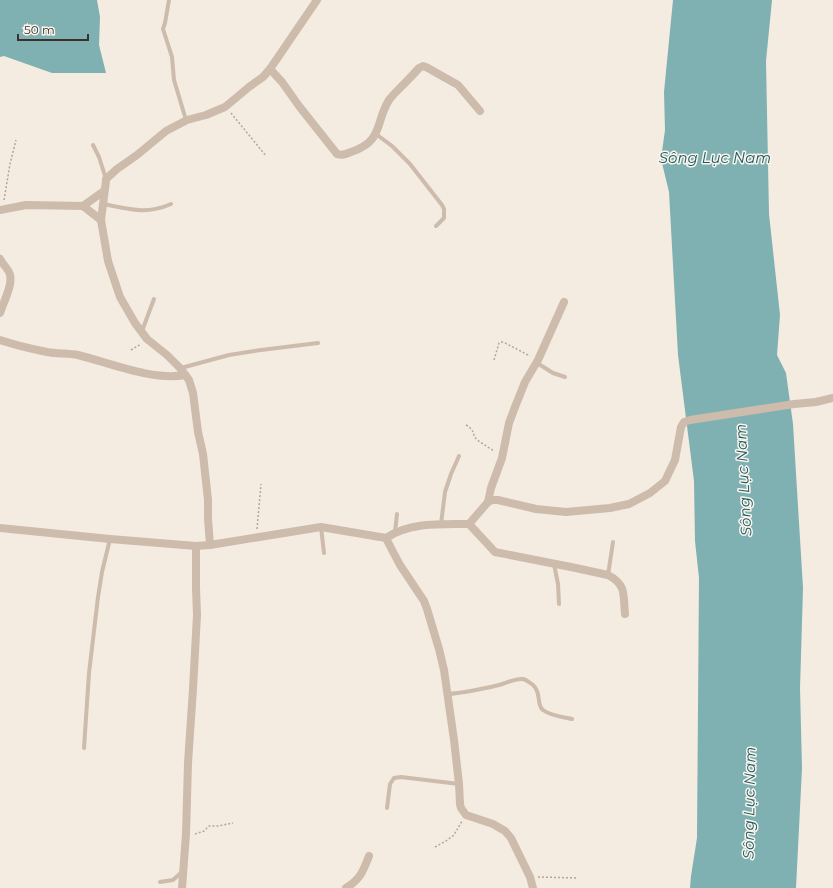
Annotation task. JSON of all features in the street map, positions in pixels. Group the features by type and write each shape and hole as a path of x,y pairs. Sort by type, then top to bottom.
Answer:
{"street":[{"path":"210,545 208,500 203,454 198,432 193,394 189,380 183,371 167,355 147,339 135,324 120,297 108,261 101,220 106,179 116,169 137,155 166,131 187,120 206,115 225,107 263,76 270,69 317,0"},
{"path":"270,69 282,82 337,154 342,155 357,150 367,144 376,134 389,99 419,68 423,66 458,85 480,111"},
{"path":"1,210 26,205 83,206 104,191"},
{"path":"83,206 101,220"},
{"path":"0,259 11,276 10,285 0,312"},
{"path":"469,524 488,502 491,488 502,458 509,423 515,407 525,382 538,362 564,302"},
{"path":"0,340 46,352 77,355 99,362 151,374 175,377 183,371"},
{"path":"488,502 498,500 536,509 566,512 610,508 629,504 650,493 665,481 676,460 681,428 684,422 794,404 816,402 833,398"},
{"path":"0,528 196,546 321,527 386,538 395,532 409,527 441,524 469,524 495,552 608,575 617,581 621,586 624,614"},
{"path":"386,538 390,548 427,609 439,649 444,670 459,784 460,804 463,812 466,815 493,824 511,838 530,877 533,888"},
{"path":"182,888 197,615 196,546"},
{"path":"346,888 360,876 369,856"}],"lane":[{"path":"169,0 166,23 163,29 172,57 174,80 187,120"},
{"path":"376,134 392,146 410,164 442,205 444,209 444,218 436,226"},
{"path":"93,144 99,156 106,179"},
{"path":"103,204 149,211 161,209 171,204"},
{"path":"142,332 154,299"},
{"path":"183,371 240,354 318,343"},
{"path":"538,362 553,373 565,377"},
{"path":"441,524 445,492 459,456"},
{"path":"395,532 396,514"},
{"path":"321,527 324,554"},
{"path":"84,748 89,673 98,597 110,539"},
{"path":"608,575 613,542"},
{"path":"554,564 558,584 559,604"},
{"path":"447,694 460,694 524,679 537,688 540,705 543,710 553,715 572,719"},
{"path":"387,808 390,784 394,778 401,777 459,784"},
{"path":"160,882 173,880 183,871"}],"path":[{"path":"225,107 266,156"},
{"path":"1,210 16,140"},
{"path":"131,350 147,339"},
{"path":"494,360 499,344 502,342 538,362"},
{"path":"466,424 472,429 477,440 493,450 502,458"},
{"path":"256,537 261,484"},
{"path":"435,847 454,835 466,815"},
{"path":"186,834 197,834 204,831 209,826 233,823"},
{"path":"530,877 578,878"}],"water":[{"path":"0,0 97,0 100,17 99,45 106,73 52,73 4,56 0,57"},
{"name":"Sông Lục Nam","path":"673,0 772,0 766,61 769,214 780,315 777,355 786,373 793,424 803,588 800,688 802,768 796,888 690,888 697,838 699,578 695,541 694,481 678,355 669,192 661,159 665,130 664,92"}]}
